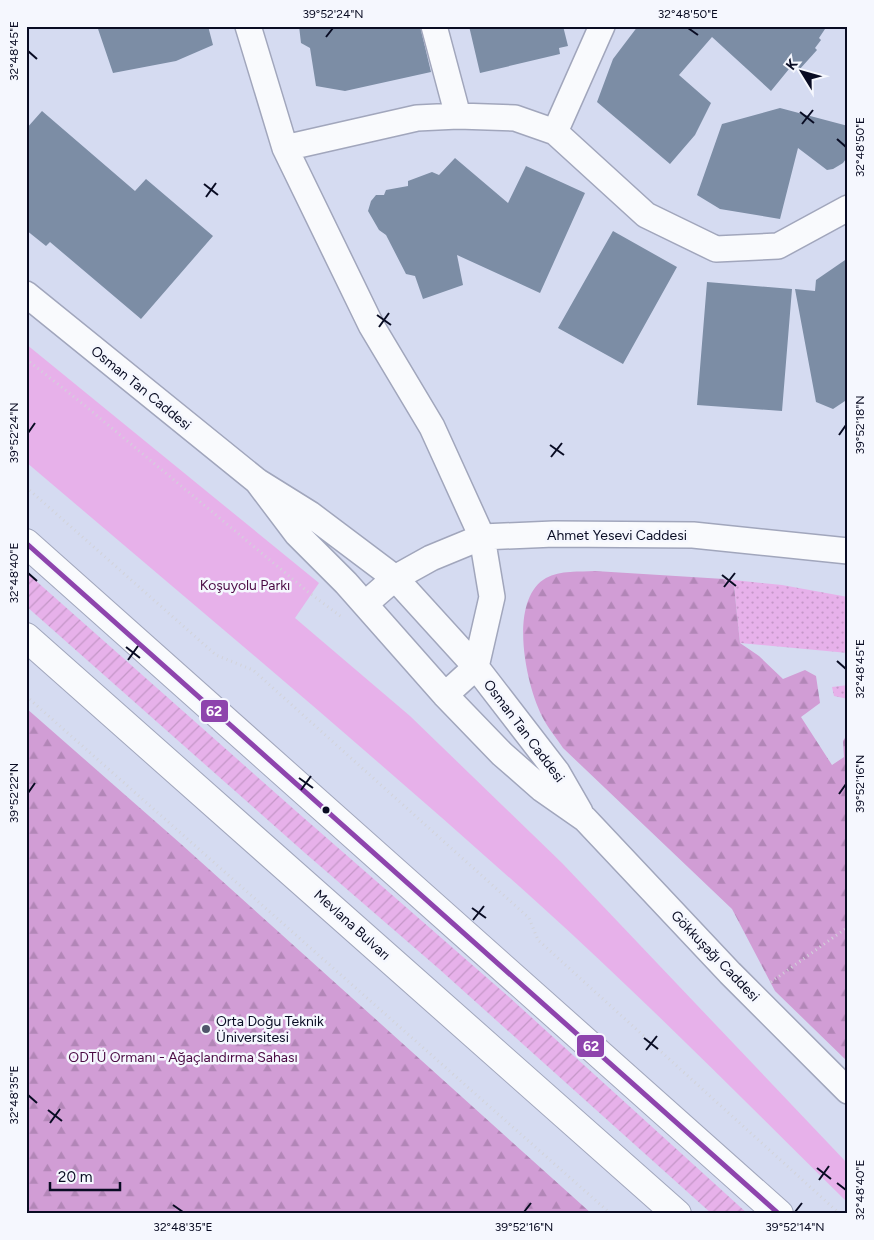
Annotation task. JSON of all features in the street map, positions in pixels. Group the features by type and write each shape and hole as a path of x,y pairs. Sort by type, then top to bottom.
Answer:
{"highway":[{"path":"26,543 779,1214"},
{"name":"Mevlana Bulvarı","path":"26,637 677,1214"}],"street":[{"path":"248,26 285,148 371,324 432,427 482,537 492,596 476,667 445,695"},
{"path":"434,26 458,116"},
{"path":"555,132 602,26"},
{"path":"285,148 416,118 458,116 515,118 555,132 646,215 716,249 778,246 848,208"},
{"name":"Osman Tan Caddesi","path":"26,294 257,481 310,514 395,578 476,667 557,772 585,819"},
{"name":"Osman Tan Caddesi","path":"257,481 297,534 365,604 445,695 502,754 542,789 585,819"},
{"name":"Ahmet Yesevi Caddesi","path":"365,604 395,578 431,558 482,537 554,534 693,535 848,551"},
{"name":"Gökkuşağı Caddesi","path":"585,819 730,973 848,1091"}],"path":[{"path":"26,359 83,404 306,591 345,620"},
{"path":"26,487 216,655 253,670 529,918 538,940 840,1214"},
{"path":"26,696 610,1214"},
{"path":"766,985 848,927"}],"green space":[{"name":"Koşuyolu Parkı","path":"26,344 319,583 295,618 410,716 562,863 848,1164 848,1203 580,941 349,737 26,462"},
{"path":"595,571 724,579 734,586 740,643 759,656 783,679 805,670 816,676 820,703 801,717 832,765 844,757 843,741 848,733 848,1062 775,991 732,909 563,748 544,720 537,706 526,667 523,624 527,605 534,589 552,575"},
{"path":"26,572 509,997 748,1214 712,1214 438,968 26,606"},
{"path":"724,579 782,585 848,597 848,653 740,643 734,586"},
{"path":"848,685 848,699 834,696 832,687"},
{"name":"ODTÜ Ormanı - Ağaçlandırma Sahası","path":"26,708 181,844 592,1214 26,1214"}],"building":[{"path":"97,26 208,26 213,45 176,61 113,73"},
{"path":"299,26 420,26 431,72 345,91 316,86 310,48 301,43"},
{"path":"469,26 563,26 568,46 559,48 560,54 480,73"},
{"path":"638,26 827,26 819,38 821,40 815,48 817,50 799,70 796,68 793,72 789,69 771,91 712,37 679,75 711,103 695,135 670,164 597,102 613,59"},
{"path":"780,108 848,126 848,156 843,163 827,170 798,148 780,219 720,209 697,195 722,124"},
{"path":"42,111 135,191 146,179 213,236 141,319 50,242 46,246 26,230 26,129"},
{"path":"455,158 508,203 526,166 585,193 540,293 457,255 463,285 423,299 415,276 406,274 386,235 379,230 368,211 371,201 376,195 384,195 386,190 408,186 408,181 432,172 439,175"},
{"path":"613,231 677,267 623,364 558,328"},
{"path":"848,258 848,399 833,409 816,402 795,289 815,291 816,280"},
{"path":"707,282 792,289 782,411 697,405"}],"transit line":[{"name":"62","path":"26,543 779,1214"}],"place":[{"name":"Orta Doğu Teknik Üniversitesi","path":"206,1029"}]}
